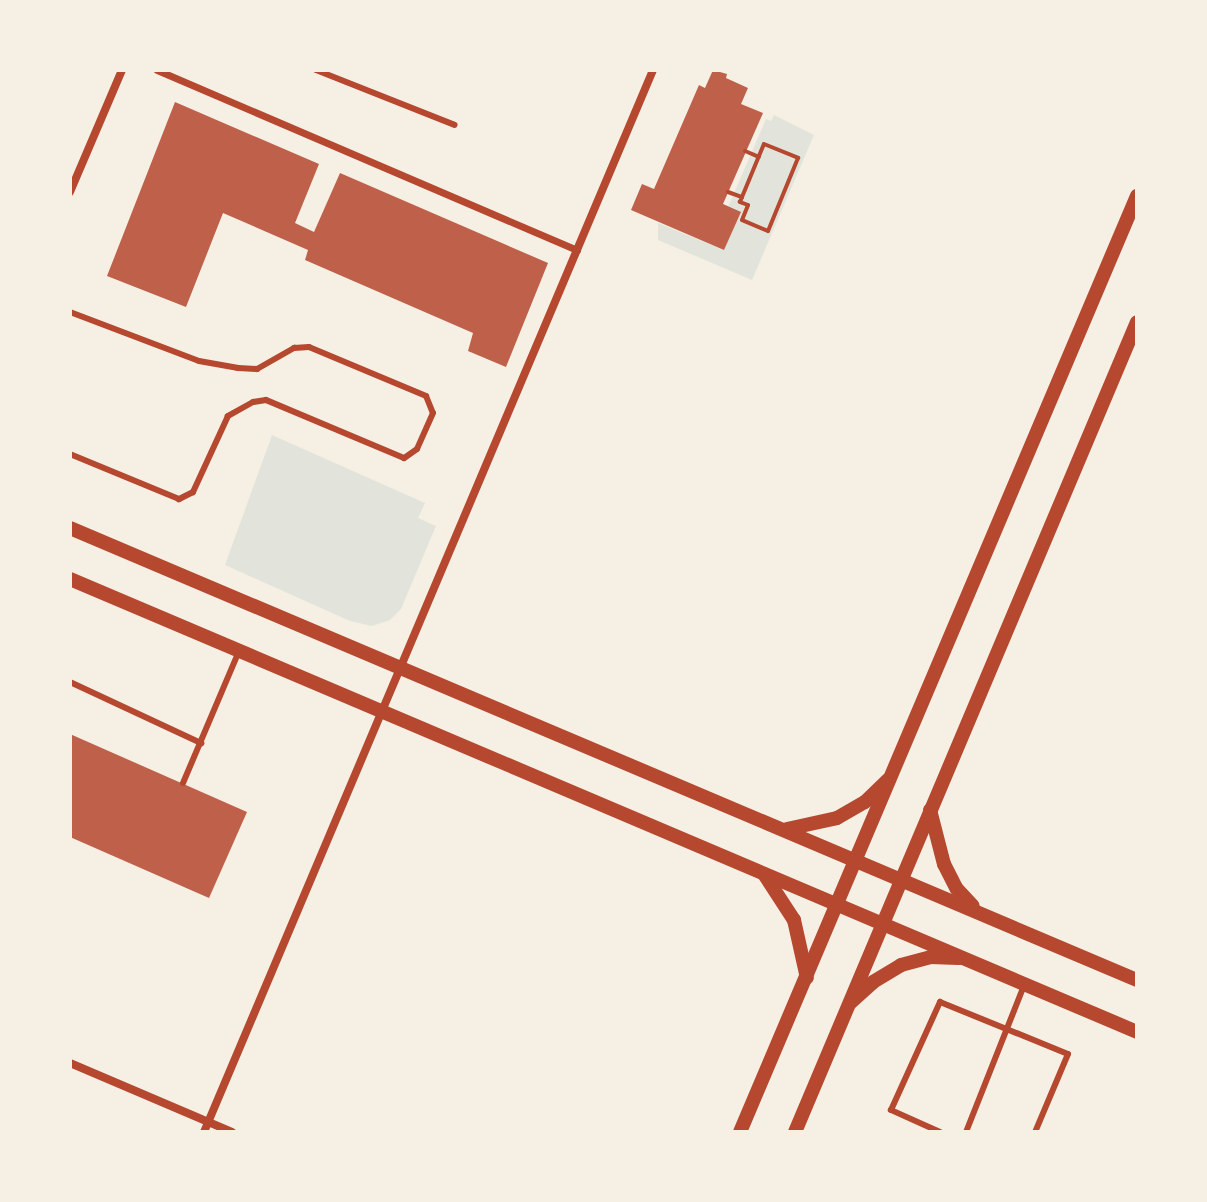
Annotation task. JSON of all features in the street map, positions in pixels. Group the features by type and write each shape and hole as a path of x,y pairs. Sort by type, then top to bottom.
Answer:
{"street":[{"path":"70,192 122,70"},
{"path":"157,70 577,250"},
{"path":"204,1132 653,70"},
{"path":"740,1132 1137,196"},
{"path":"801,1130 846,1006 1137,322"},
{"path":"70,528 1137,980"},
{"path":"70,579 1137,1032"},
{"path":"785,830 837,818 865,802 891,777"},
{"path":"930,810 944,864 957,889 979,912"},
{"path":"763,874 794,920 807,978"},
{"path":"846,1006 873,982 901,965 930,957 969,959"},
{"path":"70,1063 232,1132"}],"lane":[{"path":"316,70 455,125"},
{"path":"70,312 199,361 238,368 257,369 294,348 309,347 426,396 433,413 417,449 404,458 266,400 253,402 228,416 193,492 179,499 70,454"},
{"path":"183,783 239,651"},
{"path":"70,682 201,743"},
{"path":"966,1132 1025,983"},
{"path":"940,1132 891,1110 940,1002 1068,1054 1035,1132"}],"path":[{"path":"764,144 798,158 768,231 742,220 748,205 740,202 742,197 764,144"},
{"path":"745,151 759,157"},
{"path":"728,192 742,197"}],"shaded area":[{"path":"774,115 814,135 752,280 658,240 658,223 724,250 740,213 728,207 766,119 771,121"},
{"path":"272,435 425,503 418,518 436,526 401,609 390,620 372,626 350,621 225,565"}],"building":[{"path":"713,70 727,74 726,78 748,88 741,104 763,113 723,204 741,212 724,250 631,210 642,184 654,189 699,85 705,88"},
{"path":"175,102 319,164 295,223 314,232 340,173 548,263 506,367 468,351 473,333 305,260 308,250 223,213 186,307 107,276"},
{"path":"70,734 247,812 209,898 70,837"}]}
